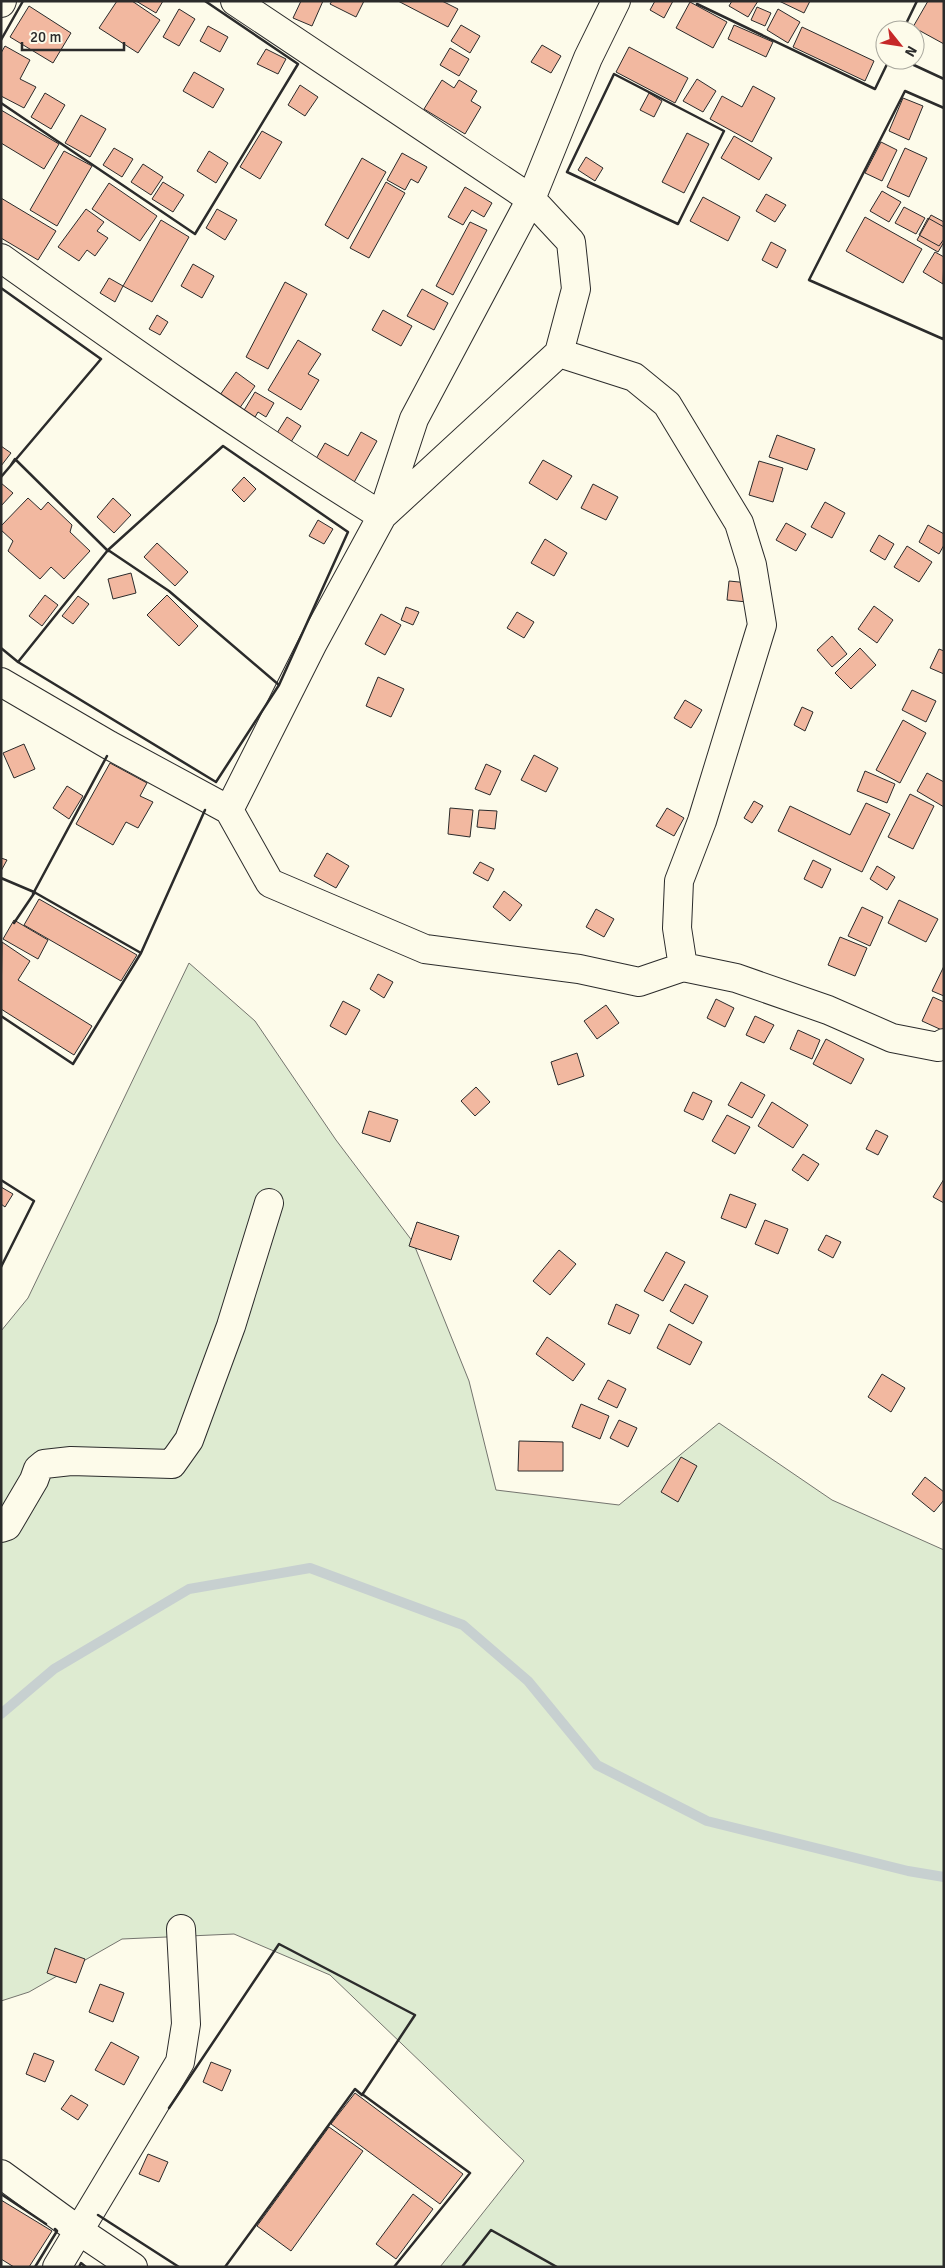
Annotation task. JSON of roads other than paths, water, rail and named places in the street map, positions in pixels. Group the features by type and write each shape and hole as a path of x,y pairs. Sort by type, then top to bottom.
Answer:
{"street":[{"path":"235,1 531,199 571,242 576,289 559,353 382,516"},
{"path":"229,810 312,643 382,516 414,419 531,199 588,58 616,1"},
{"path":"1,258 148,363 292,460 382,516"},
{"path":"559,353 634,377 667,404 739,523 752,565 762,625 702,820 679,881 677,928 683,967"},
{"path":"1,683 109,745 229,810 270,883 425,949 579,969 639,982 683,967 745,981 828,1010 892,1038 938,1047 944,1043"},
{"path":"1,1528 7,1526 34,1480 38,1469 44,1464 71,1461 172,1464 189,1440 231,1326 269,1203"},
{"path":"57,2267 180,2062 186,2024 181,1929"},
{"path":"1,2174 132,2267"}],"waterway":[{"path":"1,1714 54,1669 189,1589 310,1568 463,1625 528,1681 597,1765 707,1821 908,1871 944,1877"}]}
